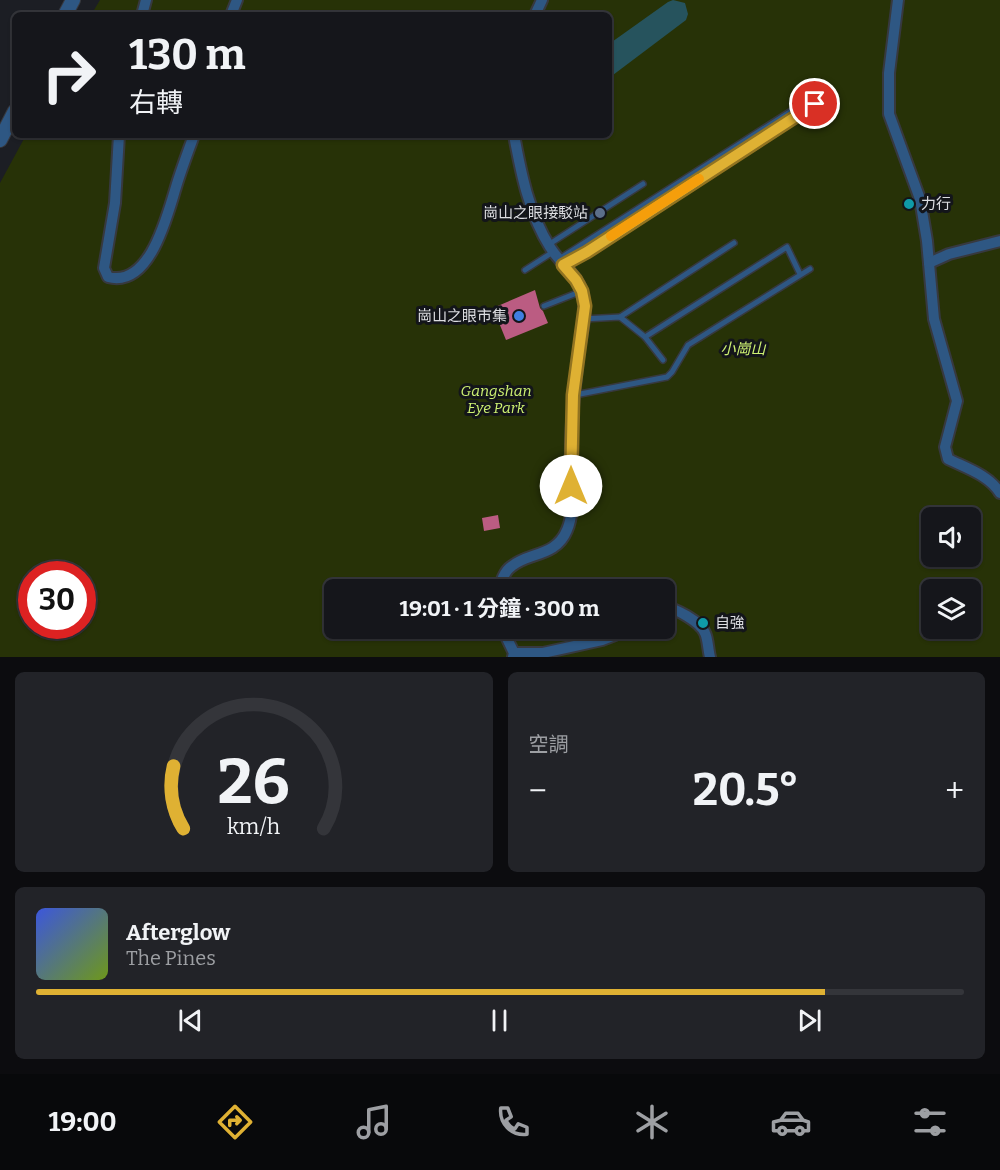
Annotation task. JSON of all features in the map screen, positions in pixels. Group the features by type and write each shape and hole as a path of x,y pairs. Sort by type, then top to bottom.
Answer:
{"street":[{"path":"898,0 889,73 889,114 920,199 934,319 957,401 945,447 948,459 979,474 995,485 1000,493"},
{"path":"0,140 12,117"},
{"path":"118,138 116,203 104,268 108,277 117,280 131,273 149,259 164,228 193,138"},
{"path":"503,579 512,566 556,546 568,530 572,506 573,395 585,306 582,291 556,255 523,181 515,138"},
{"path":"929,263 949,254 1000,241"},
{"path":"675,610 688,616 705,631 710,657"},
{"path":"506,639 513,655 543,653 602,639"}],"lane":[{"path":"525,270 556,255 810,99 815,104 587,252 556,255"},
{"path":"556,255 643,184"},
{"path":"583,319 620,317 734,243"},
{"path":"645,337 788,247 800,274"},
{"path":"573,395 667,377 688,345 810,269"},
{"path":"544,306 582,291"},
{"path":"620,317 645,337 663,360"}],"green space":[{"name":"小崗山","path":"100,0 1000,0 1000,657 0,657 0,183 24,138 612,138 612,12 93,12"}],"water":[{"path":"673,0 685,3 688,14 686,20 612,76 612,42"}],"building":[{"name":"崗山之眼市集","path":"535,290 540,308 548,323 506,340 493,308"},
{"path":"498,515 500,528 484,531 482,518"}],"slow traffic":[{"path":"611,236 699,179"}],"place":[{"name":"力行","path":"909,204"},
{"name":"崗山之眼接駁站","path":"600,213"},
{"name":"崗山之眼市集","path":"519,316"},
{"name":"自強","path":"703,623"}],"route":[{"path":"571,486 573,395 585,306 582,291 563,265 587,252 815,104"}],"park label":[{"name":"Gangshan Eye Park","path":"496,400"}]}
